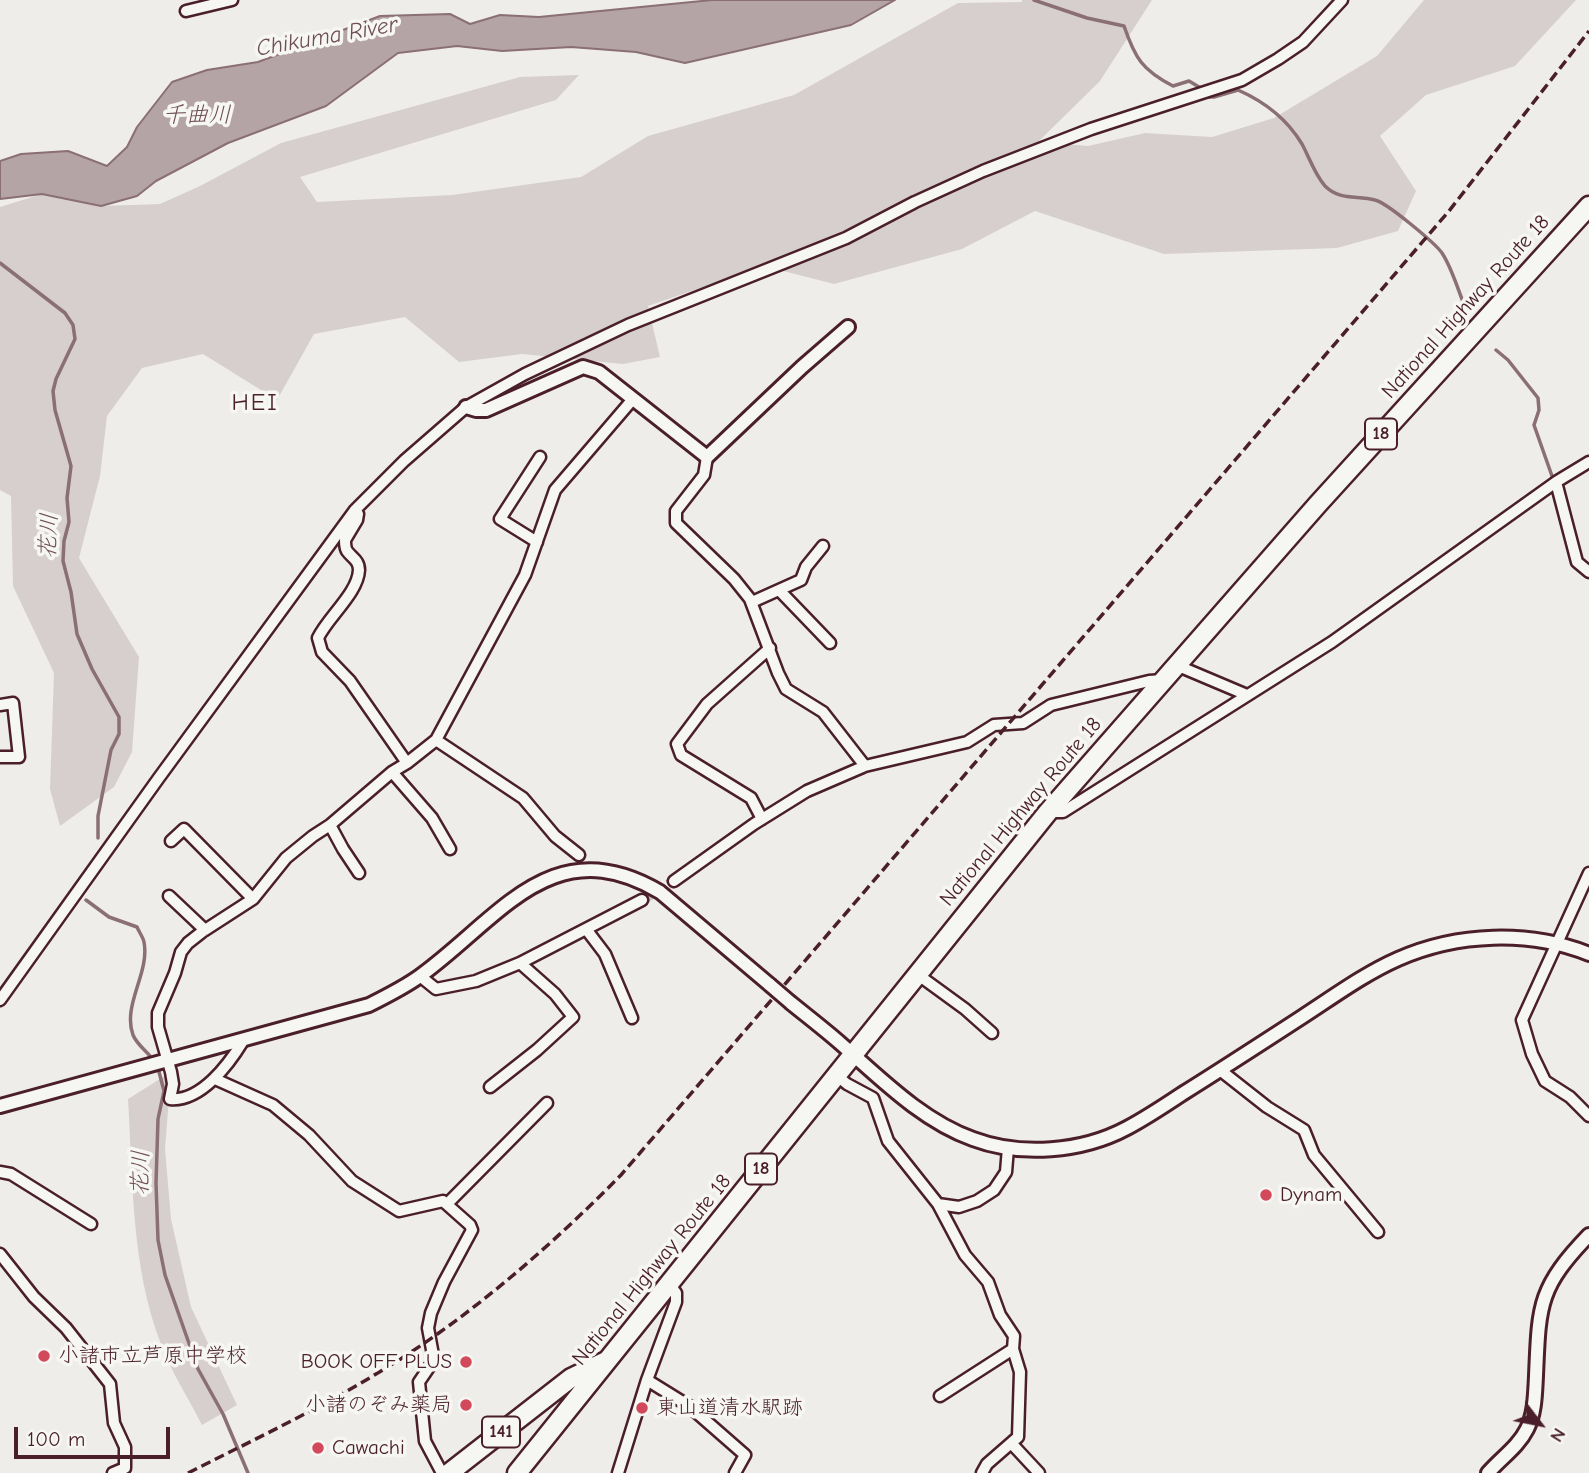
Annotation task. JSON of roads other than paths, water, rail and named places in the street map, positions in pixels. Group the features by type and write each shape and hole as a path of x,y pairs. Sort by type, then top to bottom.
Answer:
{"highway":[{"name":"National Highway Route 18","path":"517,1473 1048,812 1318,504 1589,206"},
{"name":"141","path":"449,1473 581,1372 609,1360"},
{"path":"553,1392 564,1400 568,1412"}],"street":[{"path":"186,11 232,0"},
{"path":"1,997 355,510 404,461 466,407 524,374 628,325 846,238 983,171 1091,129 1242,80 1278,59 1312,33 1342,0"},
{"path":"848,327 707,457 704,475 676,511 676,523 734,579 752,602 786,689 823,712 864,766"},
{"path":"466,407 486,410 583,367 599,372 707,457"},
{"path":"243,1041 215,1079 180,1100 170,1099 173,1084 164,1061 158,1013 181,952 205,930 253,899 286,858 436,740 525,575 555,491 634,399"},
{"path":"537,542 500,519 540,457"},
{"path":"1048,812 1063,812 1332,642 1556,482 1589,462"},
{"path":"1556,482 1577,562 1589,572"},
{"path":"355,510 358,514 357,520 345,540 347,551 355,557 359,568 354,586 318,638 322,652 350,681 407,763"},
{"path":"752,602 801,580 806,567 823,546"},
{"path":"779,590 830,643"},
{"path":"762,819 751,798 681,755 677,744 708,704 770,648"},
{"path":"1176,665 1247,695"},
{"path":"674,881 807,791 864,766 967,742 994,725 1023,723 1051,705 1149,681 1164,680"},
{"path":"0,705 13,703 19,757 0,757"},
{"path":"436,740 523,798 555,836 579,855"},
{"path":"392,772 432,818 450,849"},
{"path":"330,825 359,873"},
{"path":"171,841 184,829 253,899"},
{"path":"0,1106 369,1005 420,976 528,888 568,871 626,875 660,892 909,1101 951,1130 975,1140 1033,1150 1063,1148 1105,1138 1127,1128 1366,976 1420,951 1446,943 1492,937 1529,939 1589,954"},
{"path":"1589,873 1522,1020 1523,1031 1545,1081 1570,1097 1589,1116"},
{"path":"169,896 205,930"},
{"path":"420,976 436,989 476,981 520,963 642,901"},
{"path":"586,929 605,954 632,1018"},
{"path":"490,1087 573,1017 555,994 520,963"},
{"path":"917,974 965,1009 992,1033"},
{"path":"1220,1070 1267,1107 1304,1130 1314,1155 1378,1232"},
{"path":"836,1075 873,1098 888,1141 938,1204 965,1255 988,1282 1000,1315 1014,1335 1013,1349 1020,1372 1018,1437 986,1464 982,1473"},
{"path":"215,1079 273,1105 309,1135 352,1181 399,1211 443,1200 472,1230 431,1313 428,1328 432,1363 419,1382 425,1441 442,1473"},
{"path":"447,1204 547,1103"},
{"path":"938,1204 958,1207 977,1201 994,1190 1006,1172 1008,1147"},
{"path":"0,1172 11,1174 91,1224"},
{"path":"1488,1473 1518,1443 1528,1428 1535,1399 1538,1333 1543,1300 1564,1261 1589,1235"},
{"path":"0,1254 34,1297 66,1328 110,1384 114,1423 124,1447 125,1468 113,1473"},
{"path":"618,1473 647,1380 676,1302 676,1293 670,1284"},
{"path":"940,1396 1013,1349"},
{"path":"647,1380 689,1406 745,1455 735,1473"},
{"path":"1012,1444 1039,1473"}],"water":[{"name":"千曲川","path":"712,0 895,0 851,25 685,63 636,52 571,47 502,51 457,46 398,53 326,106 228,143 156,181 137,196 101,206 42,194 0,199 0,161 21,154 68,151 107,166 127,147 137,127 172,82 207,70 258,62 380,16 450,14 470,24 500,15 539,17"}],"waterway":[{"path":"1034,0 1087,18 1124,26 1141,62 1173,86 1189,81 1199,87 1203,97 1214,97 1238,90 1265,105 1296,135 1318,177 1331,191 1343,196 1381,202 1438,248 1449,265 1465,307"},
{"name":"花川","path":"0,263 65,313 73,325 75,339 53,391 55,410 71,466 67,498 69,522 63,561 77,634 92,669 119,717 119,734 111,750 98,816 98,838"},
{"path":"1496,350 1508,360 1538,398 1539,410 1534,425 1552,476"},
{"name":"花川","path":"86,900 109,917 137,927 143,938 145,954 133,1001 131,1024 135,1039 154,1061"},
{"name":"花川","path":"158,1068 164,1091 158,1119 156,1183 158,1240 165,1275 198,1369 223,1414 248,1473"}],"tunnel":[{"path":"642,900 674,881"}],"railway":[{"path":"188,1473 338,1396 418,1348 510,1278 621,1175 1449,211 1589,31"}],"place":[{"name":"Dynam","path":"1266,1195"},
{"name":"小諸市立芦原中学校","path":"44,1356"},
{"name":"BOOK OFF PLUS","path":"466,1362"},
{"name":"小諸のぞみ薬局","path":"466,1405"},
{"name":"東山道清水駅跡","path":"642,1408"},
{"name":"Cawachi","path":"318,1448"}],"district":[{"name":"HEI","path":"255,403"}],"water label":[{"name":"Chikuma River","path":"327,37"}]}
